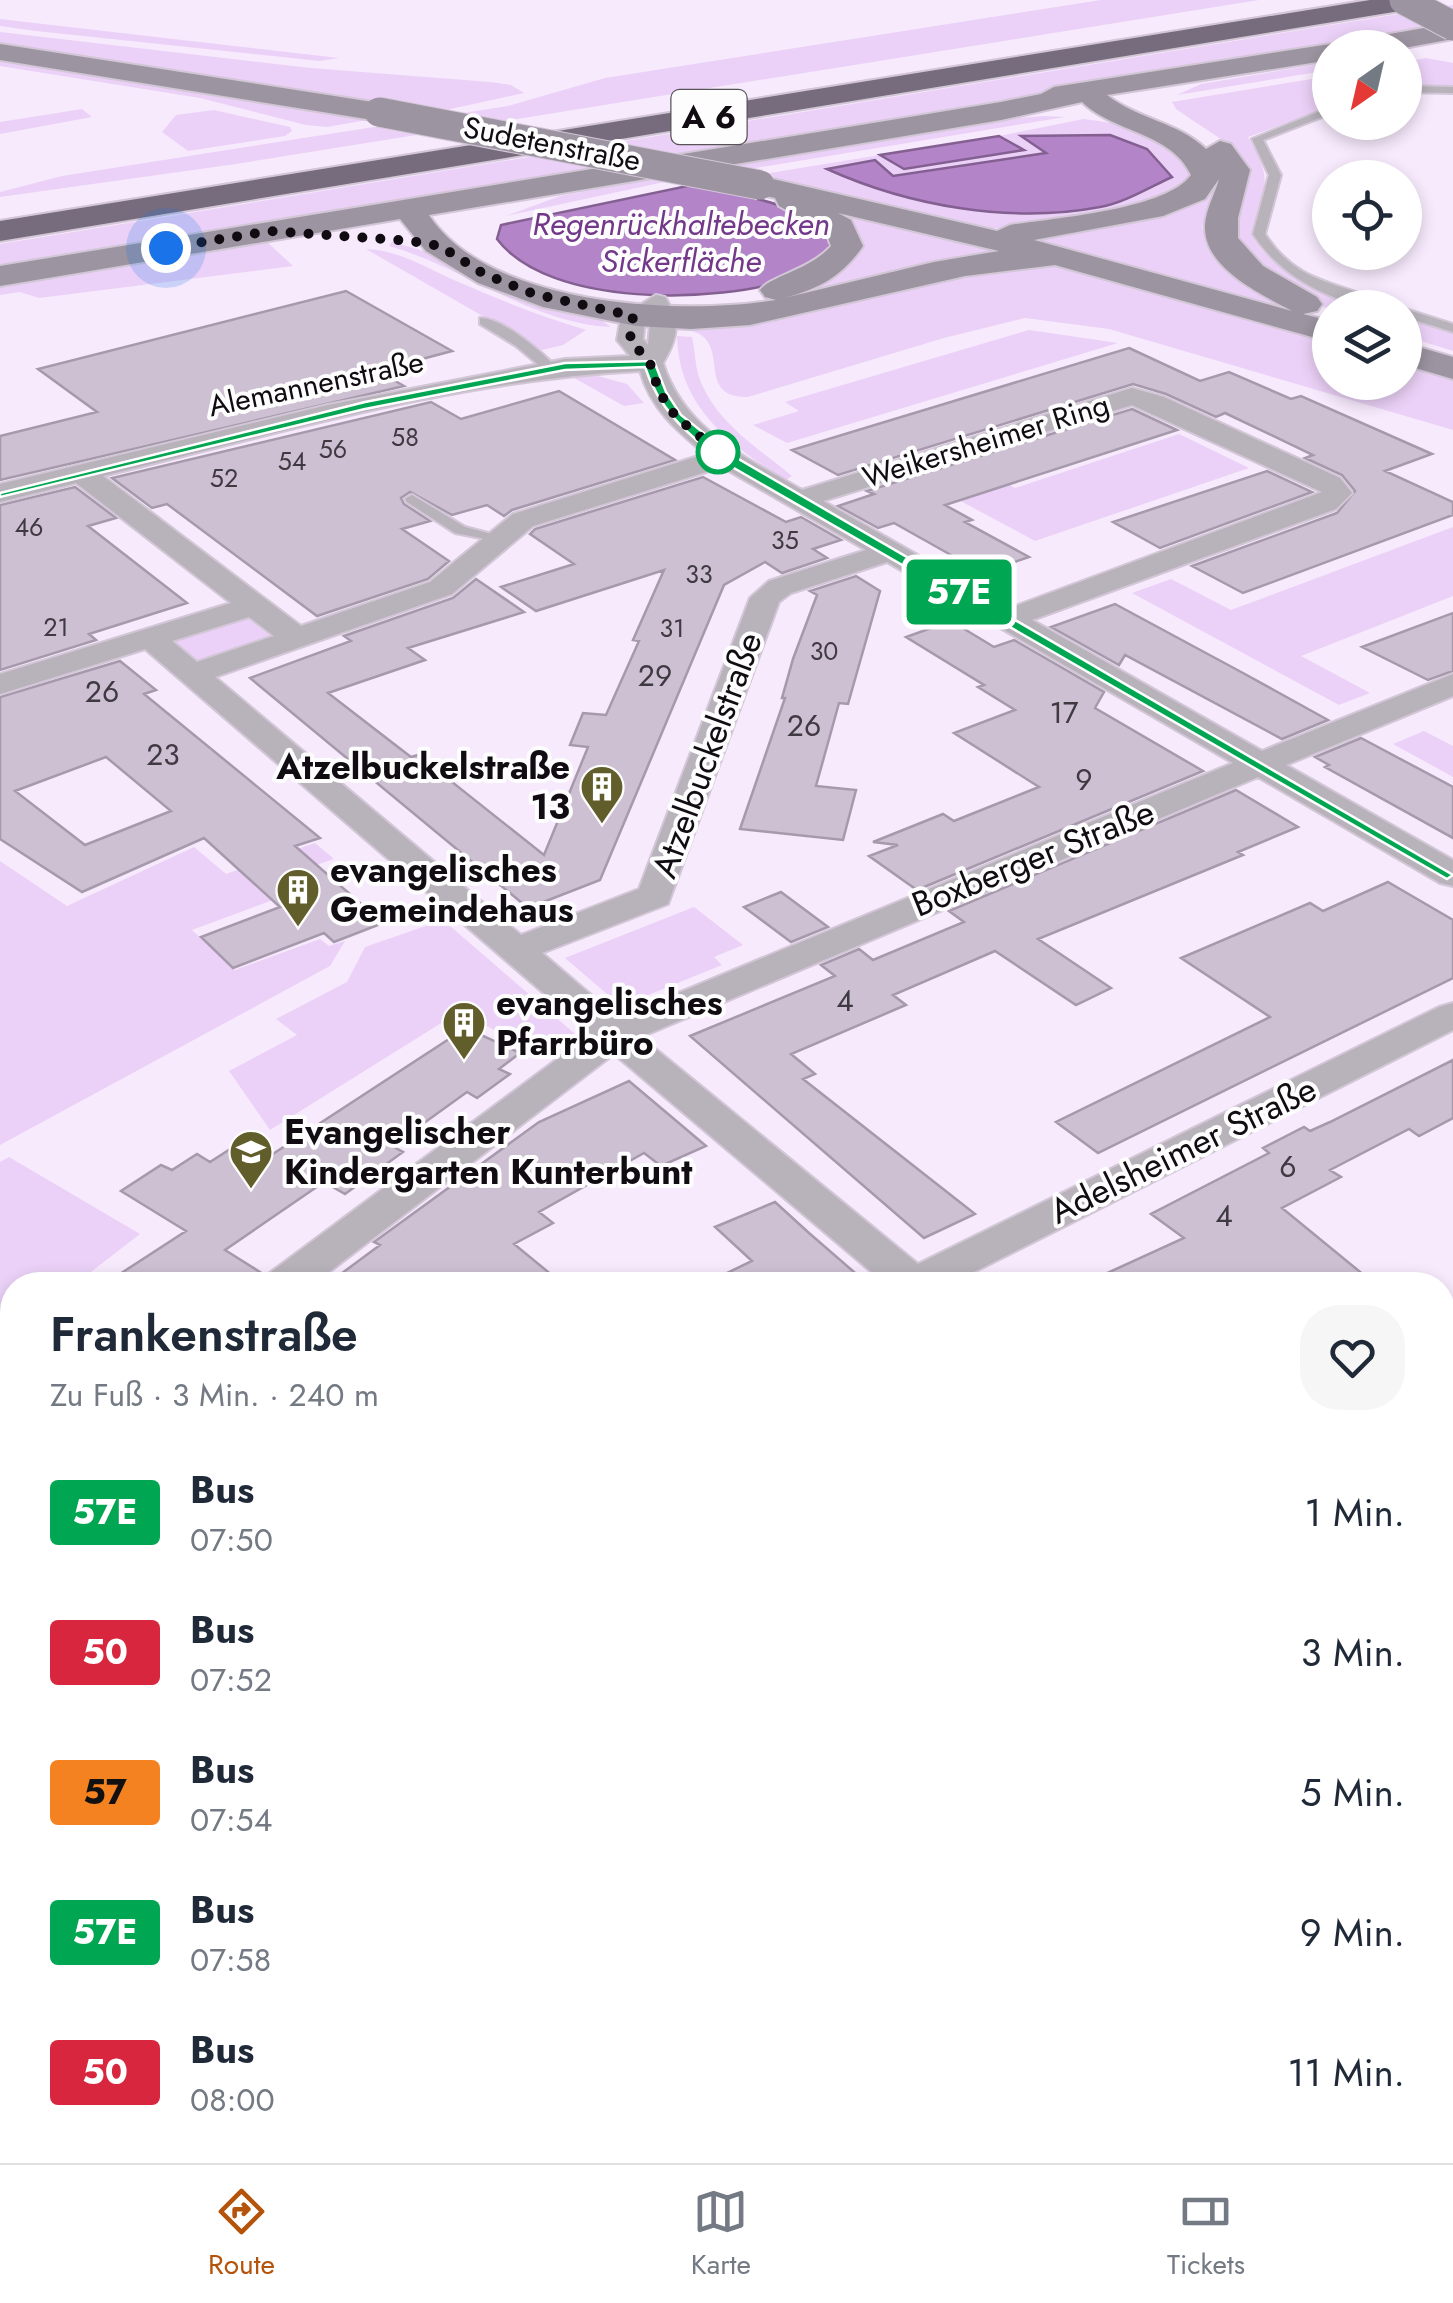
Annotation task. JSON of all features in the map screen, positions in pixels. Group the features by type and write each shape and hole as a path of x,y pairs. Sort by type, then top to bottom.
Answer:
{"highway":[{"name":"A 6","path":"0,211 1317,0"},
{"name":"A 6","path":"0,231 1418,0"}],"main road":[{"path":"1404,0 1452,30"},
{"path":"1422,36 1452,30"},
{"name":"Sudetenstraße","path":"0,52 379,112 760,185 1056,255 1312,327"},
{"path":"894,127 959,110 1312,55"},
{"path":"1162,117 1161,97 1188,76"},
{"path":"982,237 1084,224 1152,208 1194,192 1206,175 1202,160 1183,144 1098,106 1088,92"},
{"path":"0,276 1001,112 1088,92 1126,101 1162,117 1210,142 1226,155 1235,170 1220,228 1228,249 1245,268 1312,307"},
{"path":"1001,112 1128,119"},
{"path":"482,247 492,219 512,205 569,182"},
{"path":"410,208 528,273 652,312 752,297 802,283 835,266 847,246 840,227 760,185"},
{"path":"410,208 419,228 484,274 534,294 652,312 775,310 964,266 1056,255"},
{"path":"270,231 388,238 440,246"},
{"path":"1422,359 1453,368"}],"street":[{"path":"650,363 665,340 652,312 630,340 650,363 659,392 676,417 725,457 1453,875"},
{"name":"Alemannenstraße","path":"0,493 328,413 552,369 598,363 650,363"},
{"name":"Weikersheimer Ring","path":"798,500 1132,396 1306,472 1338,492 1326,503 1007,619"},
{"path":"192,674 441,588 496,537 523,520 725,457"},
{"path":"80,472 294,637"},
{"name":"Atzelbuckelstraße","path":"516,950 655,896 765,598 780,587 890,552"},
{"path":"0,684 253,606"},
{"path":"150,638 615,1036 900,1272"},
{"name":"Boxberger Straße","path":"615,1036 684,1003 1453,684"},
{"name":"Adelsheimer Straße","path":"938,1272 1453,1016"},
{"path":"301,1272 615,1036"}],"lane":[{"path":"1422,89 1453,90"},
{"path":"1312,117 1257,139 1274,174 1259,234 1266,249 1295,274 1339,290"},
{"path":"1422,318 1453,328"},
{"path":"484,321 521,343 552,369"},
{"path":"412,499 460,530 496,537"}],"shaded area":[{"path":"1101,0 1259,0 236,164 0,197 0,192 62,176 508,106 605,78"},
{"path":"1373,0 0,223 0,219"},
{"path":"1453,5 1453,17 1427,27 1312,30 1312,47 252,228 293,266 39,298 20,292 0,295 0,244"},
{"path":"0,19 339,58 319,61 36,31 0,26"},
{"path":"0,32 311,68 490,82 511,85 524,93 437,112 0,46"},
{"path":"0,58 367,120 327,127 306,125 200,98 0,66"},
{"path":"1422,59 1453,63 1453,87 1422,87"},
{"path":"1312,65 1312,73 1177,95 1201,84"},
{"path":"1312,79 1312,114 1248,137 1265,180 1254,239 1277,265 1321,290 1312,290 1312,301 1254,265 1230,228 1244,182 1238,155 1172,102"},
{"path":"1123,104 1211,150 1226,179 1202,227 1212,249 1274,296 1312,317 1017,239 1189,202 1215,184 1216,166 1110,106"},
{"path":"82,109 92,117 0,134 0,122"},
{"path":"214,110 290,127 292,131 285,136 188,151 162,132 176,115"},
{"path":"1065,117 737,171 722,167 993,120"},
{"path":"1084,119 1117,124 1156,139 1193,169 1190,181 1148,205 1024,228 972,228 752,176 880,155 904,169 1022,150 999,136"},
{"path":"659,177 669,181 506,216 560,196"},
{"path":"838,210 1015,253 829,294 774,301 828,282 848,265 860,240 827,211"},
{"path":"392,242 424,251 611,327 553,316 389,246"},
{"path":"366,249 403,257 507,302 586,330 563,345 542,350"},
{"path":"1049,264 1082,269 1312,333 1312,389 1109,329 1025,318 748,397 731,395 722,388 709,344 688,330 975,269"},
{"path":"1422,322 1453,332 1453,351 1422,341"},
{"path":"1029,330 1118,343 787,443 753,425 799,411 785,402"},
{"path":"677,336 692,337 699,377 715,407 738,433 792,476 786,480 765,467 711,422 687,383"},
{"path":"1422,366 1453,376 1453,430 1351,400 1422,400"},
{"path":"587,373 627,384 644,403 624,406 567,374"},
{"path":"1179,434 1249,468 1035,541 957,499 1005,483 1015,488"},
{"path":"1453,527 1453,596 1301,656 1370,693 1339,705 1132,593 1171,579 1231,610"},
{"path":"248,619 272,637 199,661 175,643 179,637 231,620"},
{"path":"1424,731 1453,746 1453,777 1393,744"},
{"path":"315,843 334,859 316,865 330,879 192,930 235,970 320,939 329,946 345,941 330,966 0,1145 0,861 67,906 194,847 226,874"},
{"path":"694,907 743,945 714,957 722,965 621,1006 565,958"},
{"path":"443,920 582,1040 540,1053 459,1012 270,1130 229,1071 297,1035 276,1019 347,982 365,947"},
{"path":"9,1157 140,1234 91,1272 0,1272 0,1162"}],"water":[{"path":"1110,135 1147,149 1172,177 1109,205 1031,213 926,202 827,169 875,160 893,176 1046,153 1021,136"},
{"path":"999,136 1024,150 904,169 880,155"},
{"name":"Regenrückhaltebecken Sickerfläche","path":"692,185 767,201 801,215 831,238 826,258 797,276 761,287 723,293 637,294 594,289 555,278 522,262 497,239 501,225"}],"building":[{"path":"346,291 452,351 377,371 404,386 0,480 0,436 97,412 38,369"},
{"path":"1129,348 1200,381 1229,372 1291,399 1301,396 1432,454 1385,471 1453,502 1453,515 1243,593 1192,566 1337,513 1355,491 1342,475 1305,458 1313,455 1225,413 1216,417 1133,384 838,475 792,450"},
{"path":"559,391 675,460 512,510 504,516 487,505 452,515 410,492 401,498 404,504 430,521 402,529 449,561 428,579 317,616 167,504 152,508 112,478 431,402 461,419"},
{"path":"1132,409 1177,430 945,505 972,520 965,522 1029,557 983,573 894,523 878,528 838,506 874,494 867,491"},
{"path":"1267,471 1312,492 1160,548 1113,522"},
{"path":"703,477 786,522 801,517 841,540 813,549 827,558 782,573 765,562 724,585 600,880 528,908 250,678 351,641 344,636 453,598 476,579 524,612 408,648 425,660 328,693 411,757 418,755 544,855 588,747 570,745 583,713 606,715 639,641 633,640 664,570 536,611 501,587 574,564 530,534 535,529"},
{"path":"75,487 116,518 88,526 187,603 89,634 96,640 0,670 0,505"},
{"path":"856,576 880,591 848,704 839,703 816,786 856,790 843,840 740,829 817,595 810,591"},
{"path":"1115,604 1328,720 1282,739 1125,655 1119,665 1051,627"},
{"path":"1453,613 1453,671 1428,680 1362,647"},
{"path":"951,621 994,647 1014,640 1104,692 1095,708 1203,771 917,890 869,856 898,845 873,842 943,814 954,821 1039,787 954,733 1015,710 978,687 984,685 906,637"},
{"path":"120,661 156,690 144,694 320,838 295,846 383,923 334,942 324,933 233,968 201,937 280,907 204,838 82,892 0,839 0,697","holes":["106,757 171,811 85,845 15,791"]},
{"path":"1361,738 1453,787 1453,838 1325,767 1329,765 1315,757"},
{"path":"1236,790 1298,827 1238,852 1243,855 1038,939 1111,988 1076,1005 995,951 893,995 906,1005 791,1054 815,1074 803,1079 975,1214 924,1238 690,1036 835,976 821,965 859,949 873,960 964,922 949,911"},
{"path":"1388,882 1453,920 1453,978 1098,1153 1056,1122 1270,1017 1181,958 1310,903 1323,911"},
{"path":"781,892 828,927 791,942 744,907"},
{"path":"466,1028 520,1053 499,1069 510,1074 477,1098 467,1092 392,1146 403,1152 345,1194 324,1182 225,1250 260,1272 123,1272 186,1231 121,1191 161,1165 172,1170 197,1154 210,1162 235,1146 262,1161"},
{"path":"1453,1060 1453,1118 1419,1136 1409,1129 1330,1170 1341,1177 1282,1208 1360,1272 1109,1272 1184,1238 1151,1214 1269,1153 1263,1148 1304,1127 1310,1131"},
{"path":"629,1081 706,1146 661,1166 644,1153 539,1212 553,1223 514,1244 548,1272 344,1272 380,1245 374,1242 539,1122"},
{"path":"775,1202 854,1272 729,1272 752,1261 715,1227"}],"bus line":[{"name":"57E","path":"0,493 328,413 565,366 650,363 659,392 676,417 725,457 1453,875"}],"place":[{"name":"Atzelbuckelstraße 13","path":"602,825"},
{"name":"evangelisches Gemeindehaus","path":"298,928"},
{"name":"evangelisches Pfarrbüro","path":"464,1061"},
{"name":"Evangelischer Kindergarten Kunterbunt","path":"251,1190"}],"route":[{"path":"166,248 270,231 411,241 440,246 484,274 534,294 580,308 633,316 628,330 630,340 650,363 659,392 689,430 725,457 718,452"}]}
